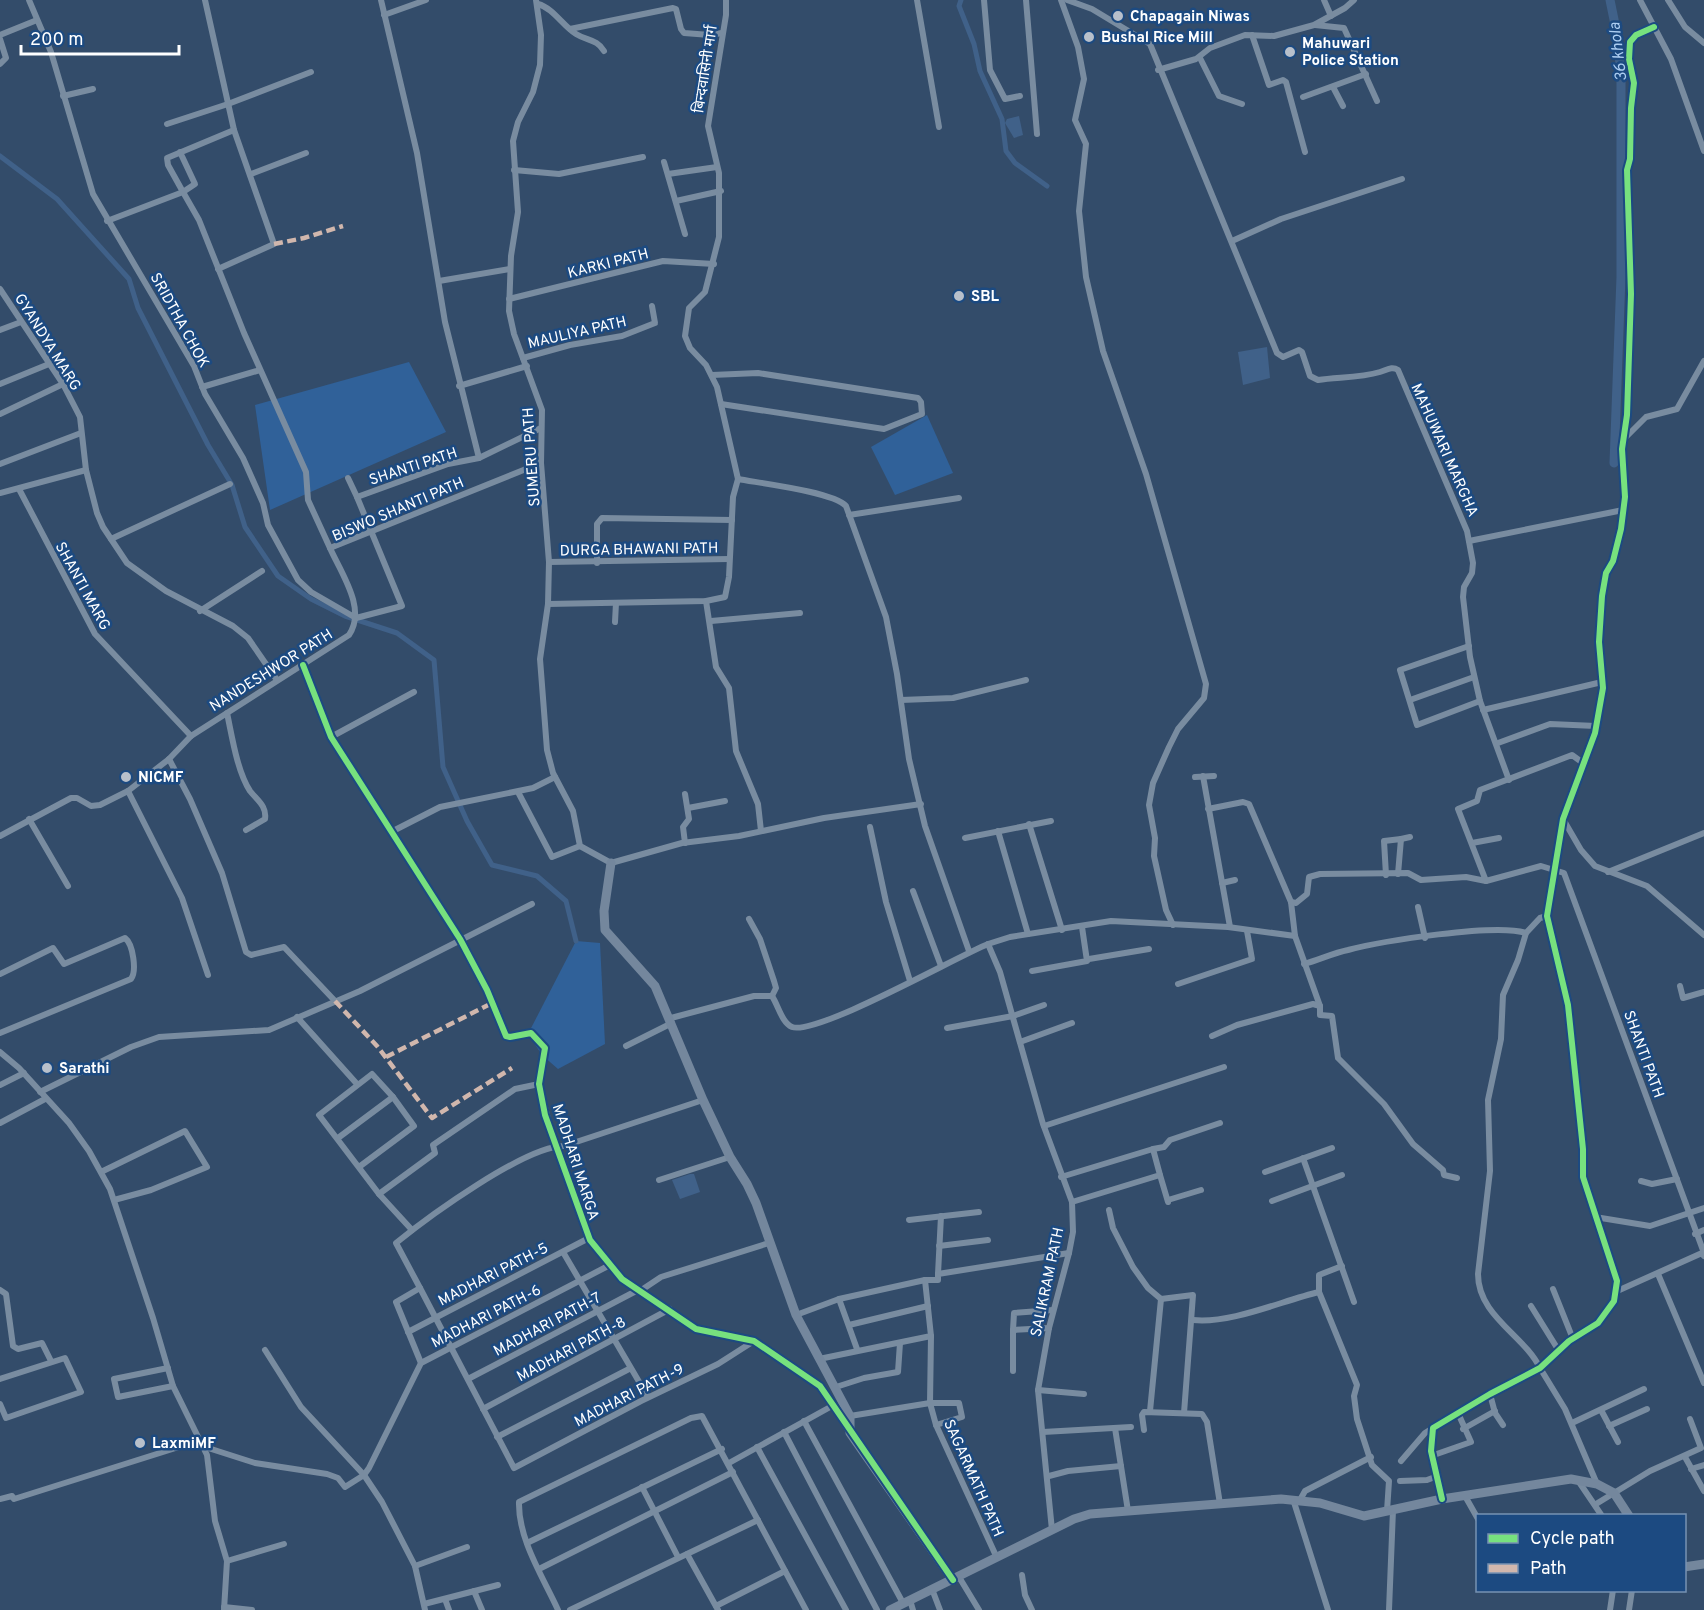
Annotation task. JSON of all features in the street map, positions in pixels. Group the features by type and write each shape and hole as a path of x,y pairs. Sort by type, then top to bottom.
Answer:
{"street":[{"name":"SRIDTHA CHOK","path":"29,0 51,52 93,194 107,221 188,355 202,387 240,451 263,502 268,525 298,580 311,592 356,618"},
{"path":"205,0 234,130 274,244 218,269"},
{"path":"381,0 417,153 444,322 479,458"},
{"path":"384,15 426,0"},
{"name":"बिन्दवासिनी मार्ग","path":"726,0 726,15 708,126 720,191 719,237 714,264 705,292 689,308 686,336 690,348 712,375 738,479"},
{"path":"917,0 939,127"},
{"path":"984,0 990,70 1005,99 1020,96"},
{"path":"1026,0 1037,134"},
{"path":"1061,0 1078,47 1084,79 1074,120 1086,144 1079,211 1086,277 1103,351 1146,474 1206,684 1204,698 1178,729 1169,747 1153,783 1149,805 1155,838 1154,856 1166,910 1173,925"},
{"name":"MAHUWARI MARGHA","path":"1067,0 1092,9 1150,44 1158,70 1280,356 1299,350 1302,352 1310,376 1318,380 1346,376 1361,377 1392,368 1398,370 1461,516 1469,541 1472,573 1464,587 1463,597 1474,677 1483,710 1498,743 1509,780"},
{"path":"1324,0 1331,16"},
{"path":"1158,70 1200,58 1210,48 1245,35 1274,36 1314,25 1354,0"},
{"path":"1640,0 1671,59 1704,151"},
{"path":"1668,0 1685,27 1704,43"},
{"path":"537,2 545,6 570,29 598,42 604,51"},
{"name":"SUMERU PATH","path":"537,2 540,65 534,92 515,131 512,155 518,212 510,269 509,299 512,327 542,405 541,463 548,526 549,562 548,604 540,659 547,750 555,777 573,811 580,846"},
{"path":"570,29 673,8 676,9 684,33 710,35 722,33"},
{"path":"0,64 6,58 0,37 37,20"},
{"path":"1314,25 1344,28 1377,101"},
{"path":"1401,1461 1425,1433 1490,1394 1540,1368 1573,1339 1607,1314 1616,1292 1617,1281 1583,1178 1583,1149 1569,1005 1547,916 1563,819 1596,726 1602,682 1599,642 1602,596 1623,510 1623,440 1627,416 1631,294 1627,170 1630,159 1630,108 1634,84 1629,59 1630,42 1636,35 1654,27"},
{"path":"1252,35 1269,86 1283,80 1286,82 1305,152"},
{"path":"1200,58 1219,96 1242,104"},
{"path":"167,124 228,104 311,72"},
{"path":"1304,97 1365,74"},
{"path":"1333,87 1343,106"},
{"path":"63,96 93,89"},
{"path":"234,130 169,157 166,161 199,220 260,370 306,472 308,500 330,548"},
{"path":"107,221 183,192 195,184 180,152"},
{"path":"250,174 306,153"},
{"path":"514,170 559,174 644,157"},
{"path":"664,162 685,234"},
{"path":"668,174 717,167"},
{"path":"1232,241 1281,219 1402,180"},
{"path":"676,201 720,191"},
{"name":"KARKI PATH","path":"509,299 663,261 714,264"},
{"path":"439,281 510,269"},
{"name":"GYANDYA MARG","path":"0,289 63,384 80,417 86,470 97,513 127,563 200,611 233,626 248,638 277,680"},
{"name":"MAULIYA PATH","path":"523,358 570,345 622,336 655,323 652,306"},
{"path":"0,330 21,322"},
{"path":"1623,440 1646,417 1677,409 1704,361"},
{"path":"0,384 49,364"},
{"path":"459,386 526,366"},
{"path":"202,387 260,370"},
{"path":"712,375 758,373 918,398 921,402 922,414 884,429 721,404"},
{"path":"0,414 63,384"},
{"name":"SHANTI PATH","path":"356,618 402,606 357,497 448,464 479,458 541,428"},
{"path":"0,464 81,433"},
{"name":"BISWO SHANTI PATH","path":"356,618 354,602 330,548 541,463"},
{"path":"0,493 86,470"},
{"path":"348,478 357,497"},
{"path":"548,604 706,601 724,597 727,592 733,497 738,479 834,498 844,504 886,617 909,759 933,853 969,951"},
{"path":"111,539 230,484"},
{"name":"SHANTI MARG","path":"19,489 95,634 191,736"},
{"path":"849,514 959,498"},
{"path":"1469,541 1623,510"},
{"path":"597,563 597,524 602,518 732,520"},
{"name":"DURGA BHAWANI PATH","path":"549,562 729,559"},
{"path":"200,611 262,571"},
{"path":"706,601 711,621 716,667 729,688 736,751 758,804 761,831"},
{"path":"615,622 616,603"},
{"path":"711,621 800,613"},
{"name":"NANDESHWOR PATH","path":"0,836 71,798 77,798 90,806 100,805 128,790 169,759 191,736 349,635 356,618"},
{"path":"1469,646 1400,670 1417,725 1480,701"},
{"name":"MADHARI MARGA","path":"303,665 331,737 460,939 487,990 506,1036 510,1038 531,1033 545,1048 539,1084 555,1146 589,1238 622,1279 670,1309 696,1329 754,1341 820,1386 850,1433"},
{"path":"1410,700 1474,677"},
{"path":"901,700 953,698 1026,680"},
{"path":"1483,710 1602,682"},
{"path":"331,737 414,692"},
{"path":"227,712 238,761 249,789 265,813 265,819 246,830"},
{"path":"1498,743 1550,724 1596,726"},
{"path":"1486,880 1458,809 1478,801 1479,790 1568,756 1572,755 1583,763"},
{"path":"169,759 190,799 222,873 246,952 250,955 284,947 335,1001"},
{"path":"1203,776 1230,927"},
{"path":"1195,777 1214,776"},
{"path":"391,832 440,807 534,788 555,777"},
{"path":"128,790 182,898 208,975"},
{"path":"518,792 552,857 580,846 611,863 685,843 921,804"},
{"path":"685,794 689,819 683,830 685,843"},
{"path":"688,808 725,801"},
{"path":"1208,809 1243,802 1250,804 1291,902 1295,936 1320,1006 1320,1015 1332,1016 1338,1058 1384,1104 1413,1144 1443,1170 1444,1175 1457,1178"},
{"path":"29,819 68,886"},
{"path":"1563,819 1581,850 1595,866 1647,886 1704,935"},
{"path":"965,837 1052,821"},
{"path":"1029,824 1062,930"},
{"path":"870,827 886,902 910,981"},
{"path":"998,831 1028,934"},
{"path":"1608,872 1704,833"},
{"path":"1386,875 1384,841 1410,837"},
{"path":"1472,843 1499,838"},
{"path":"1398,874 1401,839"},
{"path":"611,863 603,925 608,934 655,986 703,1100 730,1157 747,1184 795,1315 850,1416 850,1433 979,1610"},
{"path":"1291,902 1296,903 1307,894 1309,877 1320,874 1407,873 1421,880 1466,877 1486,880 1541,866 1553,869"},
{"name":"SHANTI PATH","path":"1553,869 1564,873 1573,902 1582,916 1703,1254"},
{"path":"1222,883 1235,880"},
{"path":"913,891 940,966"},
{"path":"40,1092 141,1042 188,1033 259,1031 297,1017 388,977 532,904"},
{"path":"1418,907 1425,938"},
{"path":"1547,916 1540,918 1526,933 1503,996 1501,1039 1488,1100 1490,1171 1478,1286 1499,1321 1534,1355 1572,1423 1597,1484"},
{"path":"749,919 760,939 774,981 776,988 772,996"},
{"path":"772,996 787,1023 793,1027 811,1027 988,944 1028,934 1111,921 1230,927 1295,936"},
{"path":"1082,927 1089,959"},
{"path":"1304,964 1347,950 1425,938 1500,928 1513,928 1526,933"},
{"path":"1178,984 1252,959 1247,931"},
{"path":"0,974 53,948 64,964 125,938 129,943 134,973 131,979 0,1033"},
{"name":"SALIKRAM PATH","path":"988,944 1013,1016 1044,1126 1072,1202 1069,1253 1053,1310 1038,1390 1049,1476 1052,1530"},
{"path":"1032,971 1149,949"},
{"path":"1680,987 1683,998 1704,992"},
{"path":"626,1046 671,1021 754,996 772,996"},
{"path":"1212,1036 1237,1025 1313,1004 1320,1006"},
{"path":"947,1028 1013,1016 1044,1005"},
{"path":"297,1017 357,1084"},
{"path":"1020,1042 1072,1023"},
{"path":"0,1052 24,1073 80,1138 101,1172 114,1200 168,1368 205,1448 210,1470 214,1521 227,1561 224,1609 252,1610"},
{"path":"1044,1126 1224,1067"},
{"path":"0,1085 24,1073"},
{"path":"359,1167 414,1126 374,1074 357,1084 319,1115 379,1194 412,1230"},
{"path":"379,1194 435,1152 433,1145 515,1089 539,1084"},
{"path":"338,1138 393,1096"},
{"path":"0,1123 45,1099"},
{"path":"629,1369 497,1437 396,1243 453,1199 555,1146 564,1146 703,1100"},
{"path":"1061,1177 1164,1147 1170,1140 1220,1123"},
{"path":"101,1172 185,1131 207,1167 151,1190 114,1200"},
{"path":"1265,1172 1332,1148"},
{"path":"1153,1149 1168,1201 1201,1190"},
{"path":"659,1180 730,1157"},
{"path":"1303,1158 1354,1302"},
{"path":"1072,1202 1160,1175"},
{"path":"1272,1201 1342,1175"},
{"path":"1641,1181 1652,1184 1677,1179"},
{"path":"1595,1217 1650,1226 1689,1215 1704,1208"},
{"path":"1109,1210 1113,1228 1133,1267 1148,1288 1161,1299 1193,1295 1184,1413"},
{"path":"909,1220 979,1212"},
{"path":"795,1315 839,1299 925,1280 938,1280 941,1216"},
{"path":"1695,1234 1704,1230"},
{"name":"MADHARI PATH-5","path":"408,1332 589,1238"},
{"path":"939,1246 988,1240"},
{"name":"MADHARI PATH-7","path":"468,1379 598,1310 639,1291 661,1277 769,1243"},
{"path":"563,1252 615,1340 629,1369 648,1397"},
{"path":"938,1274 1069,1253"},
{"path":"1616,1292 1703,1254"},
{"name":"MADHARI PATH-6","path":"364,1475 422,1363 610,1265"},
{"path":"1342,1266 1319,1275 1318,1292 1358,1385 1354,1396 1357,1419 1375,1471 1389,1481 1389,1610"},
{"path":"1658,1274 1704,1383"},
{"name":"SAGARMATH PATH","path":"925,1280 931,1336 930,1403 936,1425 997,1558"},
{"path":"420,1288 396,1302 422,1363"},
{"path":"1553,1289 1573,1339"},
{"path":"0,1290 6,1294 13,1346 18,1349 42,1343 51,1361"},
{"path":"1192,1320 1206,1321 1264,1310 1286,1300 1318,1292"},
{"path":"839,1299 857,1349"},
{"path":"1150,1411 1161,1299"},
{"path":"849,1325 928,1306"},
{"path":"1531,1306 1559,1351"},
{"name":"MADHARI PATH-8","path":"483,1409 670,1309"},
{"path":"1014,1371 1015,1312 1053,1310"},
{"path":"1013,1330 1049,1328"},
{"path":"819,1359 857,1349 931,1336"},
{"name":"MADHARI PATH-9","path":"497,1437 514,1468 648,1397 718,1364 754,1341"},
{"path":"836,1387 864,1378 898,1372 900,1343"},
{"path":"265,1350 301,1407 364,1475 416,1566 425,1607 445,1599 498,1585"},
{"path":"0,1379 65,1358 81,1392 3,1418 0,1404"},
{"path":"168,1368 114,1379 118,1397 175,1384"},
{"path":"1572,1423 1644,1389"},
{"path":"1038,1390 1084,1394"},
{"path":"1490,1394 1495,1411 1503,1425"},
{"path":"850,1416 930,1403 959,1403 962,1417 936,1425"},
{"path":"729,1463 832,1406"},
{"path":"1609,1426 1647,1409"},
{"path":"1601,1410 1618,1442"},
{"path":"1144,1430 1142,1416 1150,1411 1202,1414 1206,1418 1220,1504"},
{"path":"1463,1429 1495,1411"},
{"path":"1431,1456 1471,1442 1463,1429 1458,1413"},
{"path":"558,1610 527,1543 519,1512 519,1502 691,1418 702,1416 722,1449 806,1610"},
{"path":"1596,1504 1650,1471 1701,1448 1690,1419"},
{"path":"804,1421 914,1610"},
{"path":"1043,1432 1131,1427"},
{"path":"1115,1428 1128,1511"},
{"path":"1433,1428 1430,1439 1431,1456 1442,1499"},
{"path":"784,1432 877,1610"},
{"path":"0,1499 12,1496 14,1499 201,1440"},
{"path":"757,1447 846,1610"},
{"path":"205,1448 255,1462 327,1474 338,1478 345,1486 364,1475"},
{"path":"527,1543 722,1449"},
{"path":"1297,1500 1305,1491 1371,1457"},
{"path":"1685,1457 1704,1491"},
{"path":"1691,1469 1704,1465"},
{"path":"1049,1476 1068,1471 1120,1466"},
{"path":"539,1569 733,1472"},
{"path":"1400,1481 1427,1480 1435,1477"},
{"path":"890,1610 1086,1515 1297,1500 1320,1503 1355,1515 1442,1499 1577,1479 1597,1484 1614,1493 1628,1514"},
{"path":"1577,1479 1601,1514"},
{"path":"642,1487 678,1557"},
{"path":"1465,1496 1476,1515"},
{"path":"1297,1500 1328,1610"},
{"path":"570,1610 758,1520"},
{"path":"227,1561 284,1544"},
{"path":"416,1566 467,1547"},
{"path":"687,1554 717,1608 785,1571"},
{"path":"1686,1567 1704,1564"},
{"path":"1022,1575 1025,1595 1032,1610"},
{"path":"932,1589 940,1610"},
{"path":"474,1591 482,1610"},
{"path":"1610,1610 1613,1592"},
{"path":"1629,1610 1632,1592"},
{"path":"445,1599 449,1610"}],"shaded area":[{"path":"1019,116 1023,135 1014,138 1005,123 1007,119"},
{"path":"1267,347 1270,378 1243,385 1238,352"},
{"path":"409,362 446,432 270,510 255,405"},
{"path":"927,415 953,473 895,495 871,447"},
{"path":"576,941 600,943 605,1044 558,1069 542,1055 528,1034"},
{"path":"694,1174 700,1192 680,1199 672,1180"}],"waterway":[{"path":"961,0 959,6 974,44 980,71 1002,119 1006,151 1015,163 1047,186"},
{"name":"36 khola","path":"1610,0 1618,39 1621,79 1621,277 1614,463"},
{"path":"0,156 57,199 129,279 138,308 208,445 232,485 245,527 278,576 311,599 345,616 397,633 434,660 443,767 467,821 492,865 537,876 566,901 576,941"}],"marked path":[{"path":"274,244 343,226"},
{"path":"335,1001 377,1046 432,1118 512,1068"},
{"path":"386,1057 492,1003"}],"cycle path":[{"path":"1442,1499 1431,1451 1433,1428 1540,1368 1569,1341 1598,1323 1614,1301 1617,1281 1583,1177 1583,1149 1568,1005 1547,916 1563,819 1595,733 1603,688 1599,642 1602,596 1606,573 1613,561 1621,529 1625,497 1622,449 1627,415 1631,294 1627,170 1630,159 1634,83 1629,59 1630,42 1636,35 1654,27"},
{"path":"303,665 331,737 460,939 487,990 506,1036 531,1033 545,1048 539,1084 545,1115 590,1240 622,1279 696,1329 754,1341 820,1386 953,1580"}],"place":[{"name":"Chapagain Niwas","path":"1118,16"},
{"name":"Bushal Rice Mill","path":"1089,37"},
{"name":"Mahuwari Police Station","path":"1290,52"},
{"name":"SBL","path":"959,296"},
{"name":"NICMF","path":"126,777"},
{"name":"Sarathi","path":"47,1068"},
{"name":"LaxmiMF","path":"140,1443"}]}
